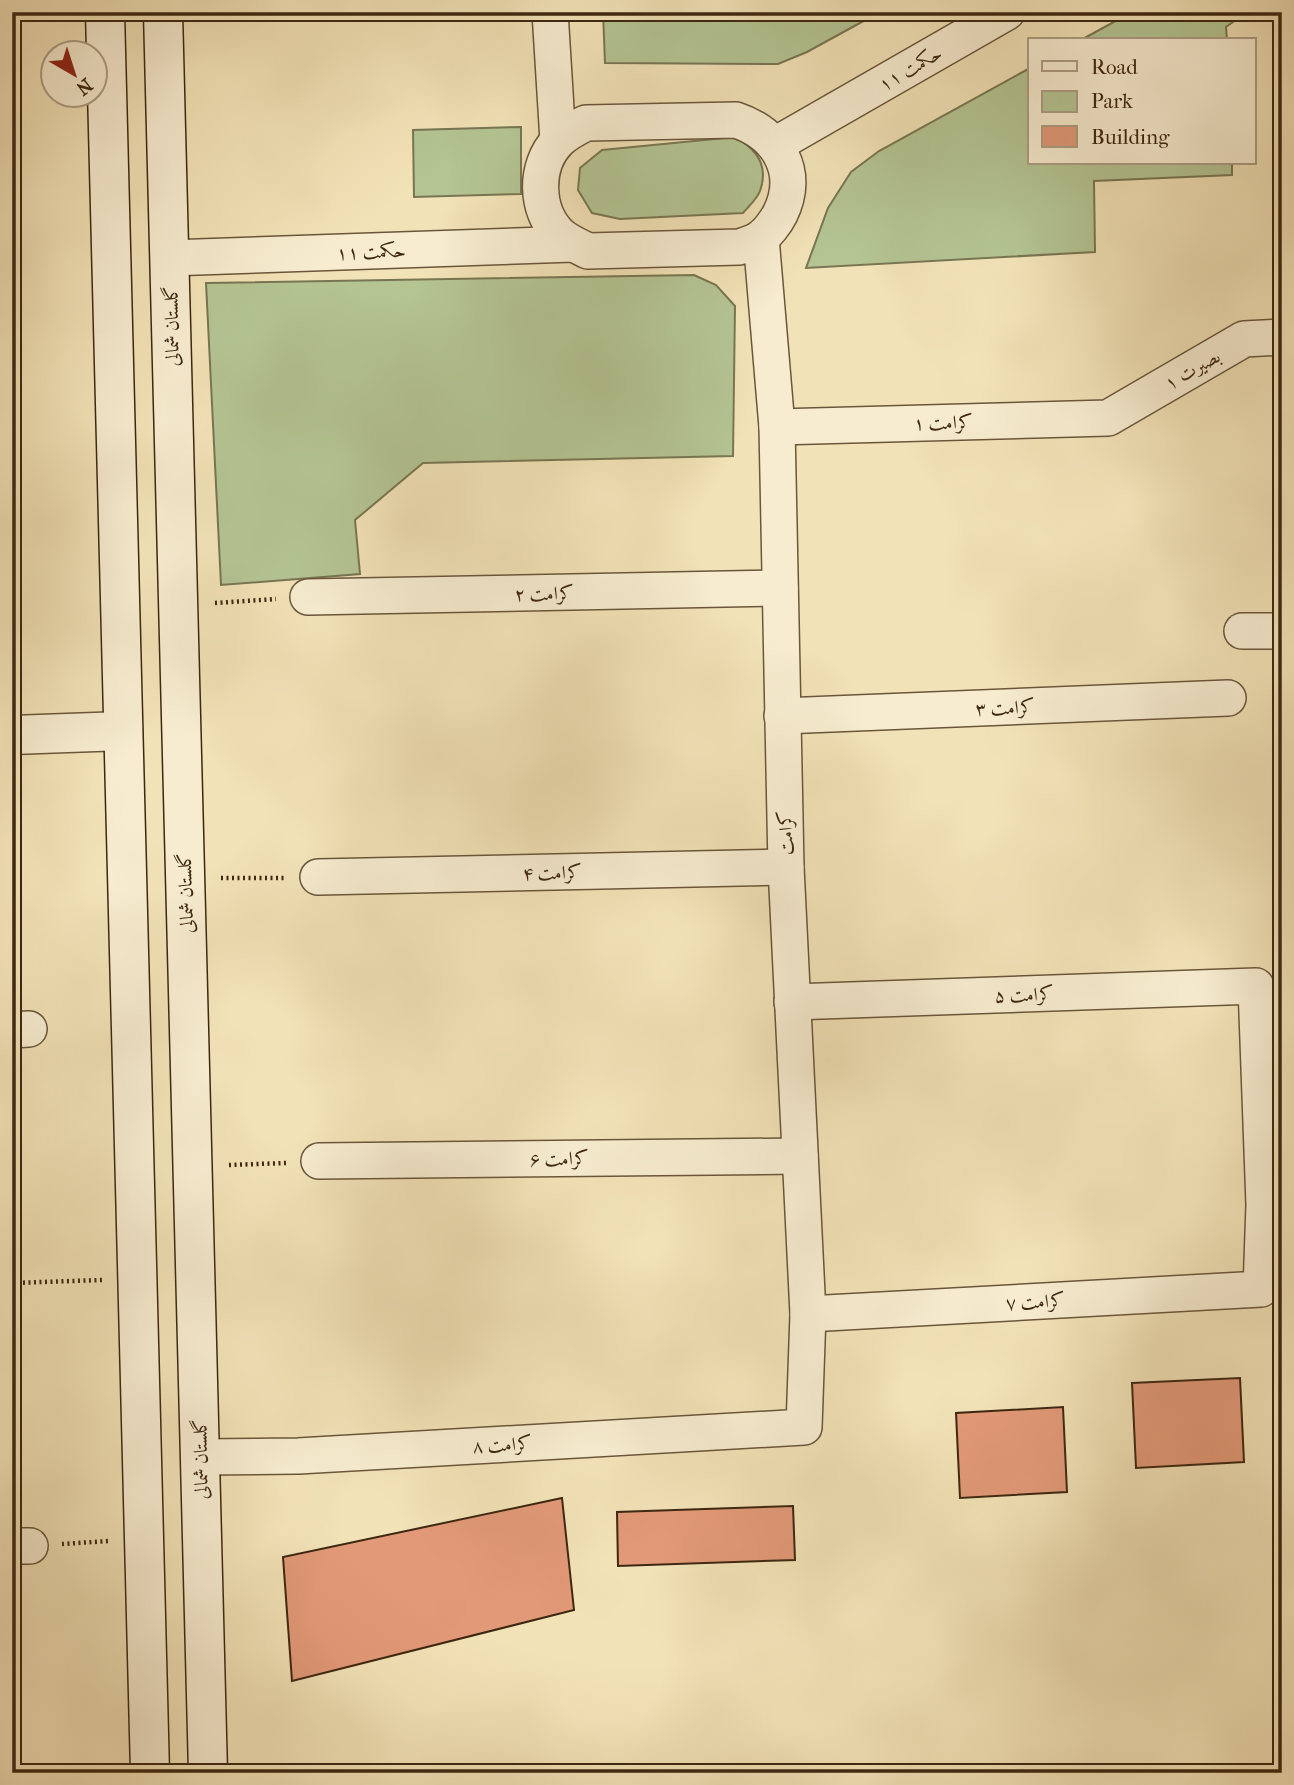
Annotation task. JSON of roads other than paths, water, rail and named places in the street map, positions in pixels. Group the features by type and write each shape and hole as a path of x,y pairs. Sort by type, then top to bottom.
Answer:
{"main road":[{"path":"106,12 142,1539 150,1773"},
{"name":"گلستان شمالی","path":"163,12 208,1773"},
{"path":"12,735 181,729"}],"street":[{"path":"550,12 558,141"},
{"name":"حکمت ۱۱","path":"775,145 1007,12"},
{"path":"573,244 559,234 549,220 542,205 540,188 548,155 558,141 586,123 736,120 765,133 783,159 788,190 777,219 761,238"},
{"name":"حکمت ۱۱","path":"169,258 573,244 589,251 739,247 761,238"},
{"name":"کرامت","path":"761,238 777,427 786,867 808,1314 804,1427"},
{"name":"بصیرت ۱","path":"1108,418 1244,339 1282,337"},
{"name":"کرامت ۱","path":"777,427 1108,418"},
{"name":"کرامت ۲","path":"308,597 780,588"},
{"path":"1242,631 1282,631"},
{"name":"کرامت ۳","path":"782,716 1228,698"},
{"name":"کرامت ۴","path":"318,877 786,867"},
{"name":"کرامت ۵","path":"792,1002 1256,986 1273,1205"},
{"name":"کرامت ۶","path":"318,1161 800,1156"},
{"name":"کرامت ۷","path":"808,1314 1261,1289 1273,1205"},
{"name":"کرامت ۸","path":"200,1457 298,1456 804,1427"}]}
